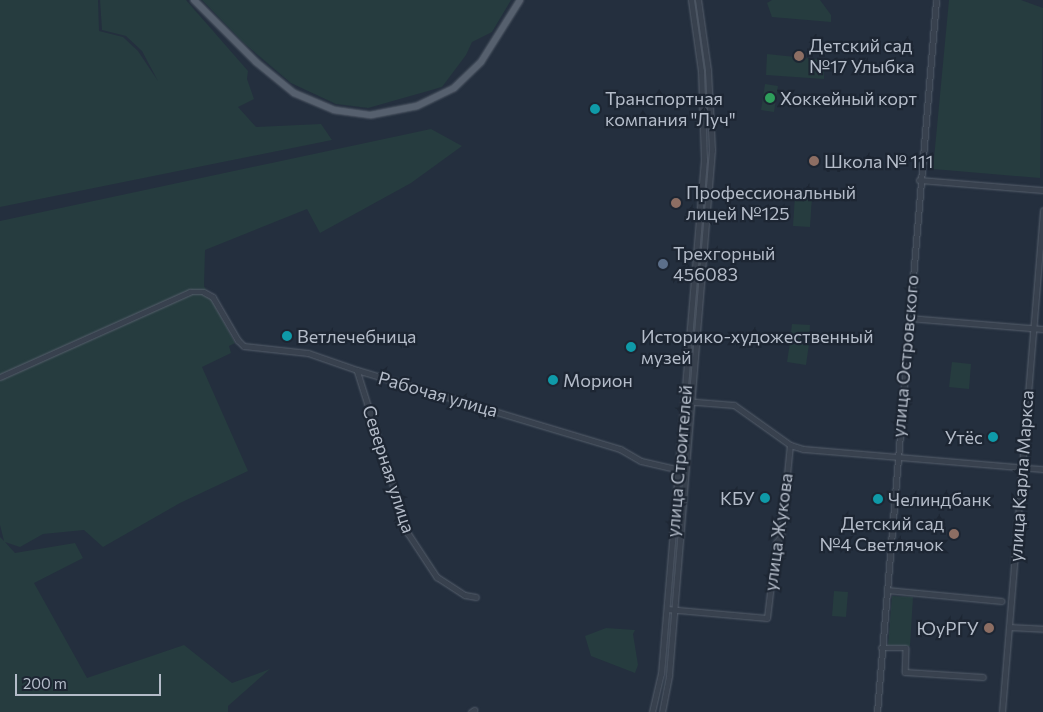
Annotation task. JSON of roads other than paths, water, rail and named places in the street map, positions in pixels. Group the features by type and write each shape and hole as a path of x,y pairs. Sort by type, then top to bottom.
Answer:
{"main road":[{"path":"194,0 256,62 294,93 334,110 371,115 417,106 454,88 481,62 520,0"}],"street":[{"name":"улица Строителей","path":"652,712 660,691 705,133 691,0"},
{"name":"улица Строителей","path":"662,712 667,690 712,150 708,70 698,0"},
{"name":"улица Островского","path":"877,712 908,318 936,0"},
{"path":"920,180 1043,190"},
{"name":"улица Карла Маркса","path":"1002,712 1043,211"},
{"name":"Рабочая улица","path":"0,377 190,292 204,292 213,297 238,340 244,346 308,354 620,449 641,461 686,470"},
{"path":"908,318 1043,329"},
{"name":"Северная улица","path":"357,370 408,533 438,577 465,595 476,597"},
{"path":"684,401 734,405 790,445 1043,469"},
{"name":"улица Жукова","path":"674,610 767,618 776,543 781,536 790,445"},
{"path":"887,590 1001,601"},
{"path":"667,609 674,610"},
{"path":"1010,627 1043,629"},
{"path":"881,648 906,648 905,672 983,677"}],"place":[{"name":"Детский сад №17 Улыбка","path":"799,56"},
{"name":"Хоккейный корт","path":"770,98"},
{"name":"Транспортная компания \"Луч\"","path":"595,109"},
{"name":"Школа № 111","path":"814,161"},
{"name":"Профессиональный лицей №125","path":"676,203"},
{"name":"Трехгорный 456083","path":"663,264"},
{"name":"Ветлечебница","path":"287,336"},
{"name":"Историко-художественный музей","path":"631,347"},
{"name":"Морион","path":"553,380"},
{"name":"Утёс","path":"993,437"},
{"name":"КБУ","path":"765,498"},
{"name":"Челиндбанк","path":"878,499"},
{"name":"Детский сад №4 Светлячок","path":"954,534"},
{"name":"ЮуРГУ","path":"989,628"}]}
